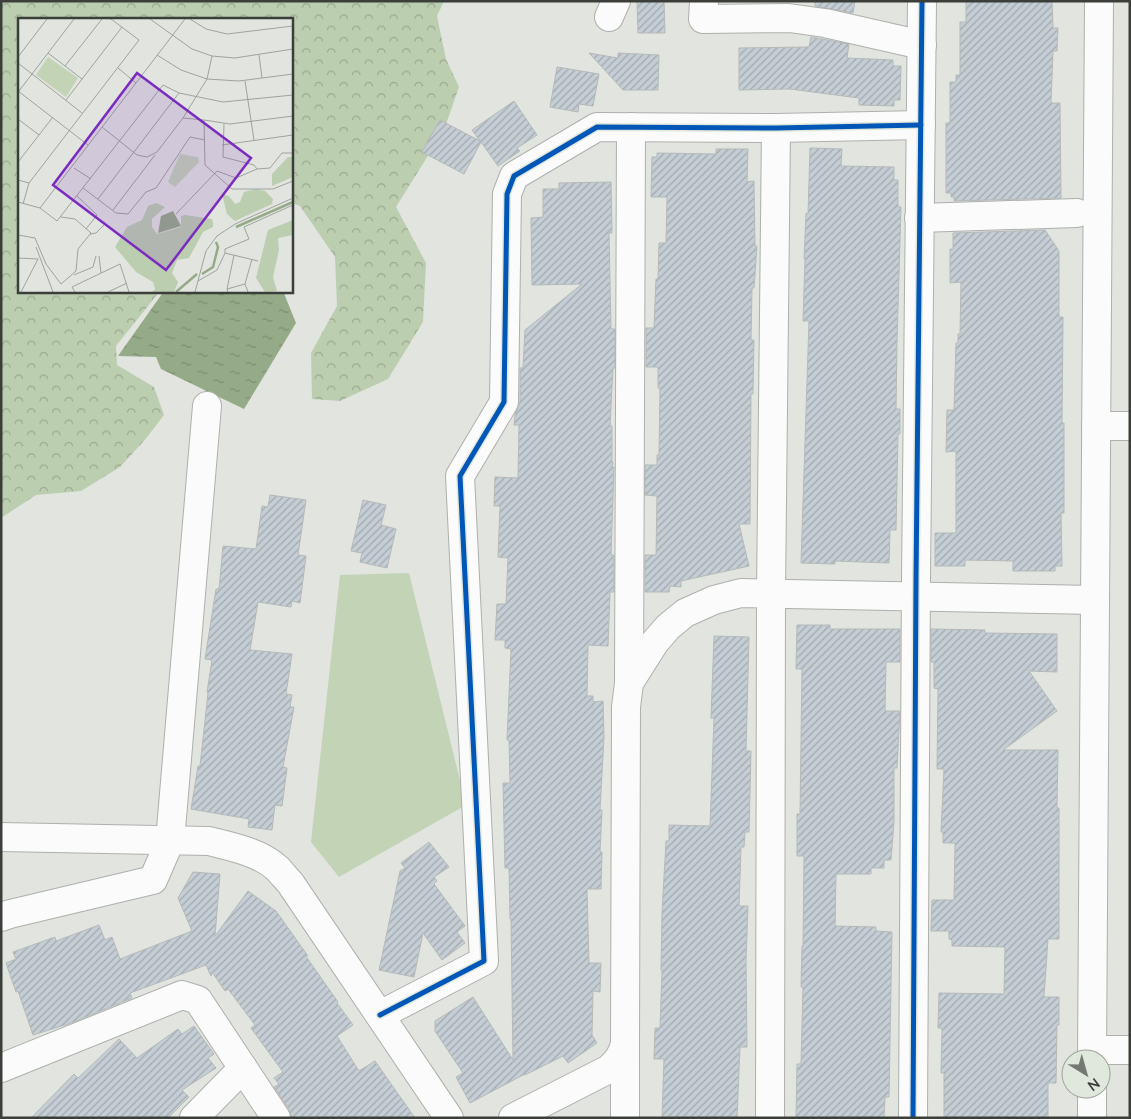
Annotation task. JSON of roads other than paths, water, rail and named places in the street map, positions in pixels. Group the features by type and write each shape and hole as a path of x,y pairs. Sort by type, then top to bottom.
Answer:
{"street":[{"path":"704,1 703,19 789,18 825,23 922,44"},
{"path":"913,1118 922,1"},
{"path":"1092,1049 1099,1"},
{"path":"380,1015 484,961 460,476 504,402 507,194 514,176 597,127 776,128 921,125"},
{"path":"625,1118 631,127"},
{"path":"770,1118 771,594 776,128"},
{"path":"919,218 1077,214"},
{"path":"1,918 10,914 153,880 170,841 207,406"},
{"path":"1096,426 1130,426"},
{"path":"629,683 655,642 668,626 685,613 714,600 741,593 1095,600"},
{"path":"1,837 209,841 258,857 276,868 291,884 449,1118"},
{"path":"1,1068 182,995 198,1000 276,1118"},
{"path":"513,1118 608,1069 622,1055 625,1044"},
{"path":"1111,1052 1130,1050"},
{"path":"194,1118 243,1068"},
{"path":"1092,1099 1092,1118"}],"water":[{"path":"163,292 283,292 296,323 244,409 161,369 156,357 118,356"}]}
